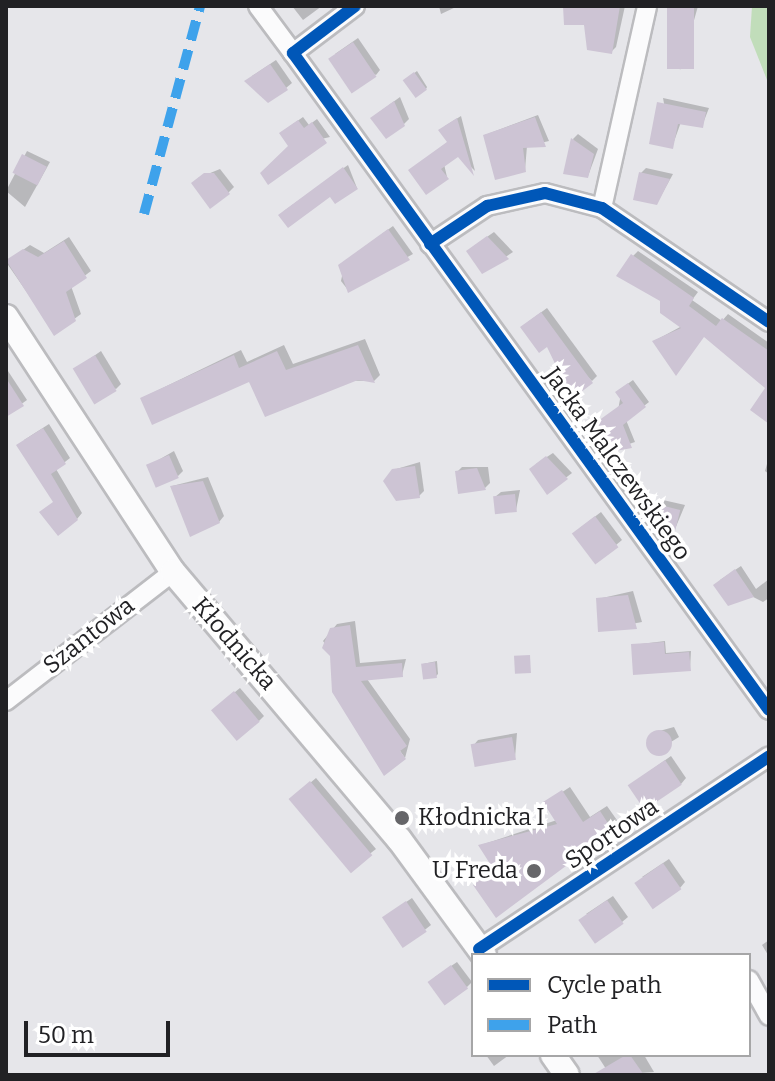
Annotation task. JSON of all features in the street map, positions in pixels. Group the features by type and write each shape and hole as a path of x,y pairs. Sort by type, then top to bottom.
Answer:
{"main road":[{"name":"Kłodnicka","path":"6,317 173,572 399,839 482,952"},
{"path":"554,1057 567,1075"}],"street":[{"name":"Jacka Malczewskiego","path":"258,6 769,710"},
{"path":"293,53 355,6"},
{"path":"602,208 647,6"},
{"path":"430,244 487,206 545,193 602,208 769,322"},
{"name":"Szantowa","path":"6,701 173,572"},
{"name":"Sportowa","path":"482,952 769,756"},
{"path":"751,984 769,1016"}],"green space":[{"path":"752,6 769,6 769,85 750,37"}],"building":[{"path":"563,6 620,6 612,54 587,50 584,25 564,25"},
{"path":"667,6 694,6 694,69 667,69"},
{"path":"353,42 376,77 352,94 328,59"},
{"path":"270,64 288,90 268,103 244,81"},
{"path":"414,72 427,90 416,98 403,80"},
{"path":"394,101 405,126 386,139 370,118"},
{"path":"657,102 706,112 703,128 678,124 673,149 649,144"},
{"path":"535,117 546,147 523,148 526,172 495,180 483,135"},
{"path":"457,118 474,176 458,157 441,169 449,179 426,195 408,170 447,142 438,130"},
{"path":"298,120 304,128 312,122 327,143 268,185 260,173 288,146 279,133"},
{"path":"571,138 594,154 588,178 563,174"},
{"path":"22,154 47,167 37,185 12,173"},
{"path":"343,167 358,189 335,204 330,197 288,228 278,215"},
{"path":"639,172 670,179 657,205 633,200"},
{"path":"204,173 214,173 230,194 210,209 191,183"},
{"path":"388,229 410,260 348,293 338,265"},
{"path":"487,236 509,259 482,274 466,251"},
{"path":"64,241 87,278 66,292 76,321 54,336 6,260 23,249 38,257"},
{"path":"631,254 694,298 689,306 716,326 722,318 769,351 769,424 750,410 765,388 704,337 676,376 652,341 681,328 660,313 660,301 616,276"},
{"path":"541,312 593,383 572,399 547,347 539,353 520,327"},
{"path":"358,345 375,383 358,380 265,417 249,382 152,425 140,398 234,355 239,368 277,351 286,370"},
{"path":"95,355 117,391 94,404 73,368"},
{"path":"6,378 24,406 6,417"},
{"path":"628,383 646,407 623,425 632,448 610,452 591,426 623,403 615,392"},
{"path":"43,428 66,464 51,474 78,520 58,536 39,512 53,502 16,445"},
{"path":"169,455 179,478 156,488 146,465"},
{"path":"546,456 568,479 547,495 529,469"},
{"path":"415,466 420,498 396,501 383,481 392,469"},
{"path":"477,468 486,490 458,494 455,471"},
{"path":"203,481 220,523 190,537 170,486"},
{"path":"515,494 517,512 495,514 493,496"},
{"path":"656,504 680,510 675,531 651,525"},
{"path":"595,516 618,547 595,565 572,533"},
{"path":"735,569 754,597 728,606 713,585"},
{"path":"628,595 637,629 598,632 596,598"},
{"path":"350,625 356,667 402,663 403,677 361,681 407,746 400,751 406,759 384,776 332,692 330,656 322,648 330,628"},
{"path":"664,642 665,654 689,652 691,671 633,675 631,644"},
{"path":"530,655 531,673 515,674 514,656"},
{"path":"435,662 437,678 423,680 421,664"},
{"path":"234,691 260,722 237,741 211,710"},
{"path":"659,730 668,734 672,743 668,752 659,756 650,752 646,743 650,734"},
{"path":"512,737 516,760 475,767 471,744"},
{"path":"665,760 682,785 644,810 628,785"},
{"path":"310,781 372,855 351,873 289,799"},
{"path":"562,790 583,822 600,811 613,831 496,918 473,885 494,870 478,845 557,824 543,802"},
{"path":"663,863 681,889 653,909 634,883"},
{"path":"607,900 624,924 595,944 578,920"},
{"path":"406,901 427,932 403,948 382,917"},
{"path":"451,965 468,988 445,1006 428,982"},
{"path":"623,1057 631,1057 644,1075 592,1075"}],"marked path":[{"path":"144,214 200,6"}],"cycle path":[{"path":"355,6 293,53 769,710"},
{"path":"430,244 487,206 545,193 602,208 769,322"},
{"path":"479,949 769,756"}],"place":[{"name":"Kłodnicka I","path":"402,818"},
{"name":"U Freda","path":"534,871"}]}
